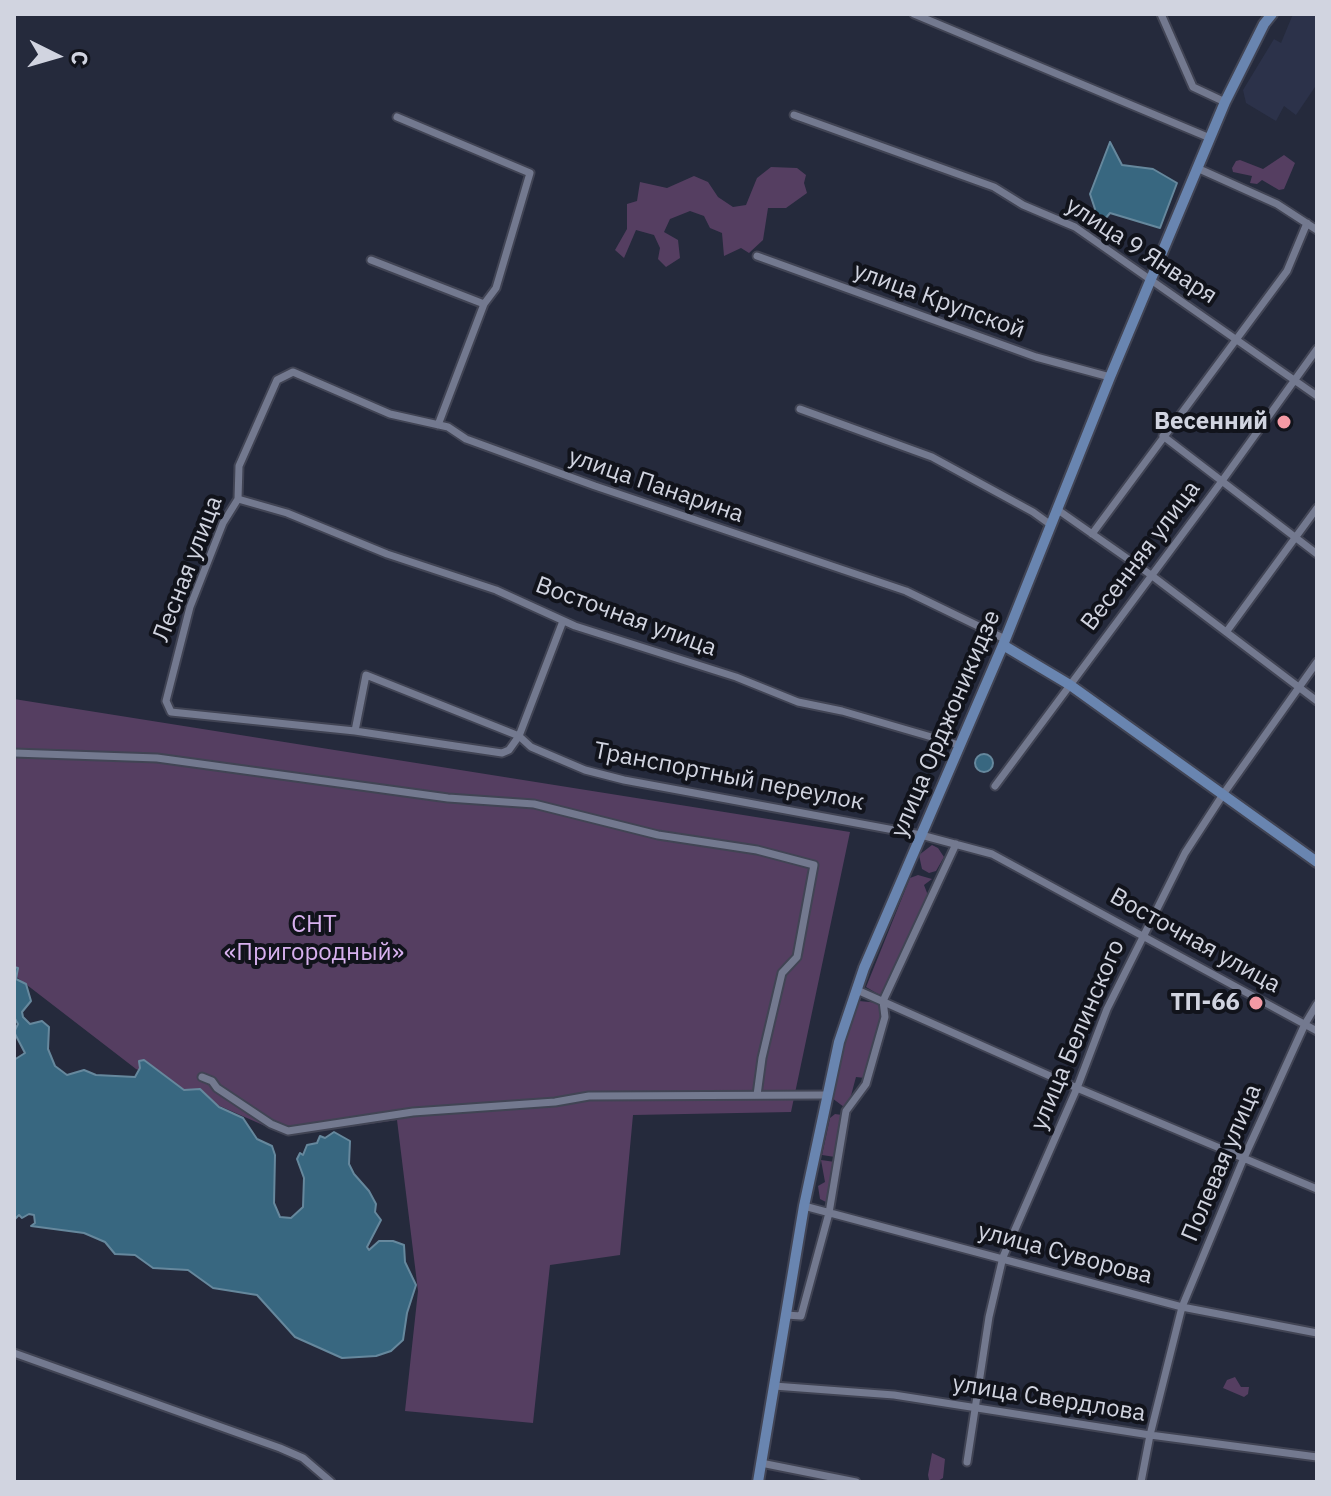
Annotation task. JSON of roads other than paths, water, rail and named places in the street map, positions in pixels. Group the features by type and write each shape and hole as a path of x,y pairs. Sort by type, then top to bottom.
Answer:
{"main road":[{"name":"улица Орджоникидзе","path":"758,1482 804,1206 839,1042 857,990 1004,642 1225,102 1272,14"},
{"name":"улица Панарина","path":"1004,642 1224,793 1317,862"}],"street":[{"path":"914,14 1210,138"},
{"path":"1161,14 1193,87 1225,102"},
{"name":"улица 9 Января","path":"794,115 994,187 1023,205 1075,227 1317,396"},
{"path":"397,117 530,173 496,288 484,304 438,425"},
{"path":"1197,168 1277,204 1317,229"},
{"path":"1092,534 1287,271 1307,223"},
{"name":"улица Крупской","path":"757,256 1036,357 1110,377"},
{"path":"371,260 484,304"},
{"name":"Весенняя улица","path":"995,786 1317,349"},
{"name":"улица Панарина","path":"293,372 390,414 448,427 466,439 595,486 906,591 1004,642"},
{"name":"Лесная улица","path":"293,372 277,380 239,466 238,499 223,523 190,607 166,701 171,712 355,731"},
{"path":"800,409 932,457 1051,525"},
{"path":"1163,436 1317,554"},
{"name":"Восточная улица","path":"238,499 287,513 387,554 496,590 563,621 736,677 798,702 842,711 959,745"},
{"path":"1227,631 1317,508"},
{"path":"1058,510 1227,631 1317,701"},
{"path":"355,731 502,753 509,750 519,736 563,621"},
{"name":"улица Белинского","path":"967,1462 989,1317 1003,1257 1077,1088 1107,1009 1185,853 1317,662"},
{"name":"Транспортный переулок","path":"355,731 366,675 519,736 531,747 585,770 624,780 921,835"},
{"path":"14,753 157,758 448,798 534,804 658,835 757,850 814,865 797,957 782,973 762,1058 757,1095"},
{"name":"Восточная улица","path":"921,835 992,854 1317,1031"},
{"path":"786,1315 801,1316 829,1213 846,1111 866,1084 885,1017 883,1001 956,844"},
{"path":"857,990 1243,1160 1317,1189"},
{"name":"Полевая улица","path":"1141,1482 1182,1307 1243,1160 1317,1004"},
{"path":"202,1077 271,1124 288,1131 413,1112 555,1102 589,1096 827,1095"},
{"name":"улица Суворова","path":"804,1206 1182,1307 1317,1333"},
{"path":"14,1353 280,1448 303,1458 331,1482"},
{"name":"улица Свердлова","path":"774,1386 894,1395 1150,1435 1317,1457"},
{"path":"761,1463 856,1482"}],"place":[{"name":"Весенний","path":"1284,422"},
{"name":"ТП-66","path":"1256,1003"}],"park label":[{"name":"СНТ «Пригородный»","path":"314,939"}]}
